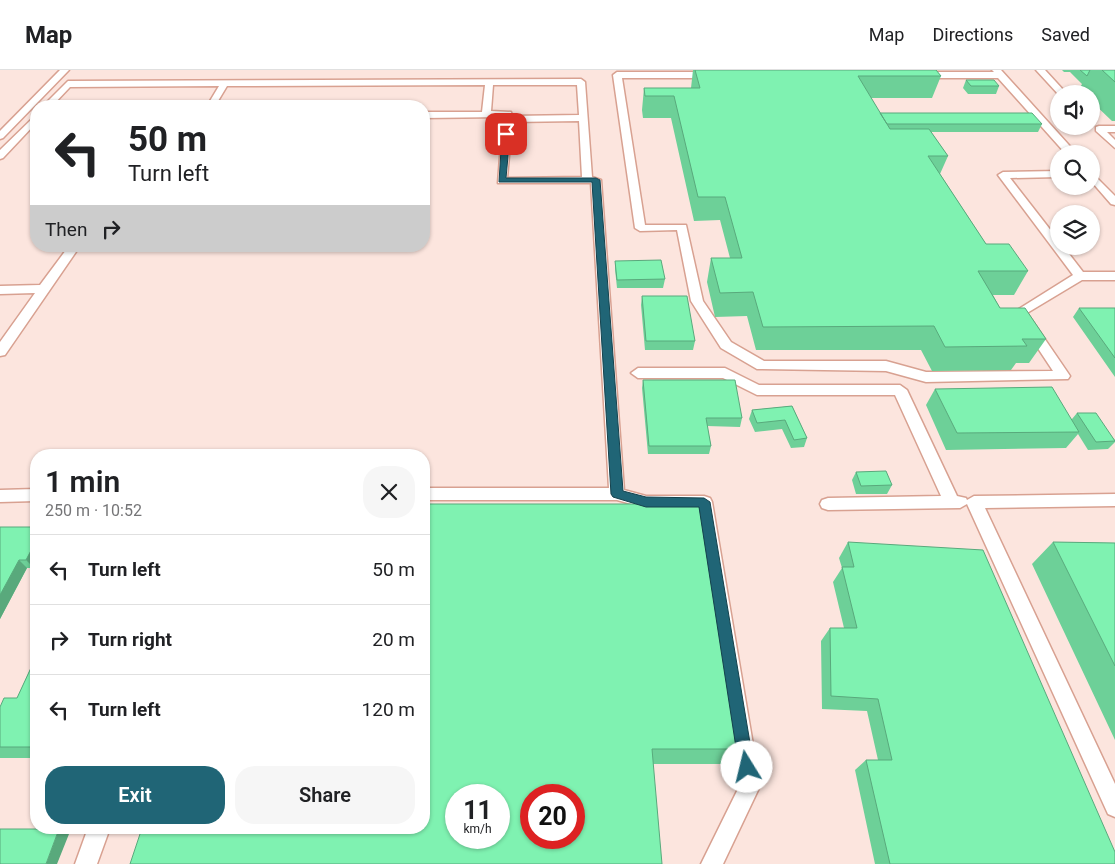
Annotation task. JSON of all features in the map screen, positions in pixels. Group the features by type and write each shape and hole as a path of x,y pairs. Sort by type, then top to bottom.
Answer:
{"lane":[{"path":"35,100 65,70"},
{"path":"1040,70 1054,85"},
{"path":"912,75 998,72 1064,145"},
{"path":"725,75 617,75 640,228 682,227 697,301 726,345 762,366 886,366 926,377 1063,376 1020,312 1080,276 1115,276"},
{"path":"53,100 68,84 581,82 587,180"},
{"path":"486,115 489,83"},
{"path":"215,100 225,84"},
{"path":"0,136 30,106"},
{"path":"430,115 508,114 502,180 596,180 617,494"},
{"path":"507,119 584,118"},
{"path":"0,156 30,126"},
{"path":"1100,130 1115,130"},
{"path":"1100,131 1115,145"},
{"path":"1050,174 1003,175 1080,276"},
{"path":"1100,185 1115,202"},
{"path":"0,352 71,252"},
{"path":"0,290 44,289"},
{"path":"638,373 726,373 757,390 900,390 952,502"},
{"path":"430,494 617,494 646,502 704,502 750,786 712,864"},
{"path":"0,496 30,495"},
{"path":"828,504 1115,500"},
{"path":"974,502 1115,807"},
{"path":"86,864 97,834"}],"building":[{"path":"695,70 936,70 941,76 858,76 890,129 929,129 948,156 928,156 986,244 1009,244 1028,271 978,271 1000,308 1025,308 1046,339 1022,339 1027,346 945,347 934,326 763,327 753,292 720,293 711,258 742,258 725,197 698,197 674,96 645,96 644,88 700,88"},
{"path":"1080,70 1090,70 1087,76"},
{"path":"1102,70 1115,70 1115,82"},
{"path":"966,80 994,80 999,86 971,86"},
{"path":"880,113 1032,113 1042,124 887,124"},
{"path":"661,260 665,279 617,280 615,261"},
{"path":"642,296 687,296 695,341 646,341"},
{"path":"1079,308 1115,308 1115,358"},
{"path":"643,380 735,380 742,418 706,418 711,446 649,446"},
{"path":"1052,387 1079,432 957,433 935,389"},
{"path":"792,406 807,438 794,440 785,420 757,423 752,410"},
{"path":"1077,413 1096,413 1115,441 1096,442"},
{"path":"886,471 892,485 861,486 856,472"},
{"path":"430,504 699,504 737,749 652,749 662,864 130,864 140,834 430,834"},
{"path":"0,527 30,527 30,552 26,560 19,560 0,595"},
{"path":"848,542 983,550 1115,852 1115,864 890,864 866,760 892,760 878,699 831,696 830,628 857,628 842,567 854,567"},
{"path":"1053,542 1115,543 1115,666"},
{"path":"30,670 30,747 0,747 0,707 4,698 17,698"},
{"path":"0,829 30,829 30,834 57,834 46,864 0,864"}],"route":[{"path":"506,134 502,180 596,180 617,494 646,502 704,502 747,767"}]}
